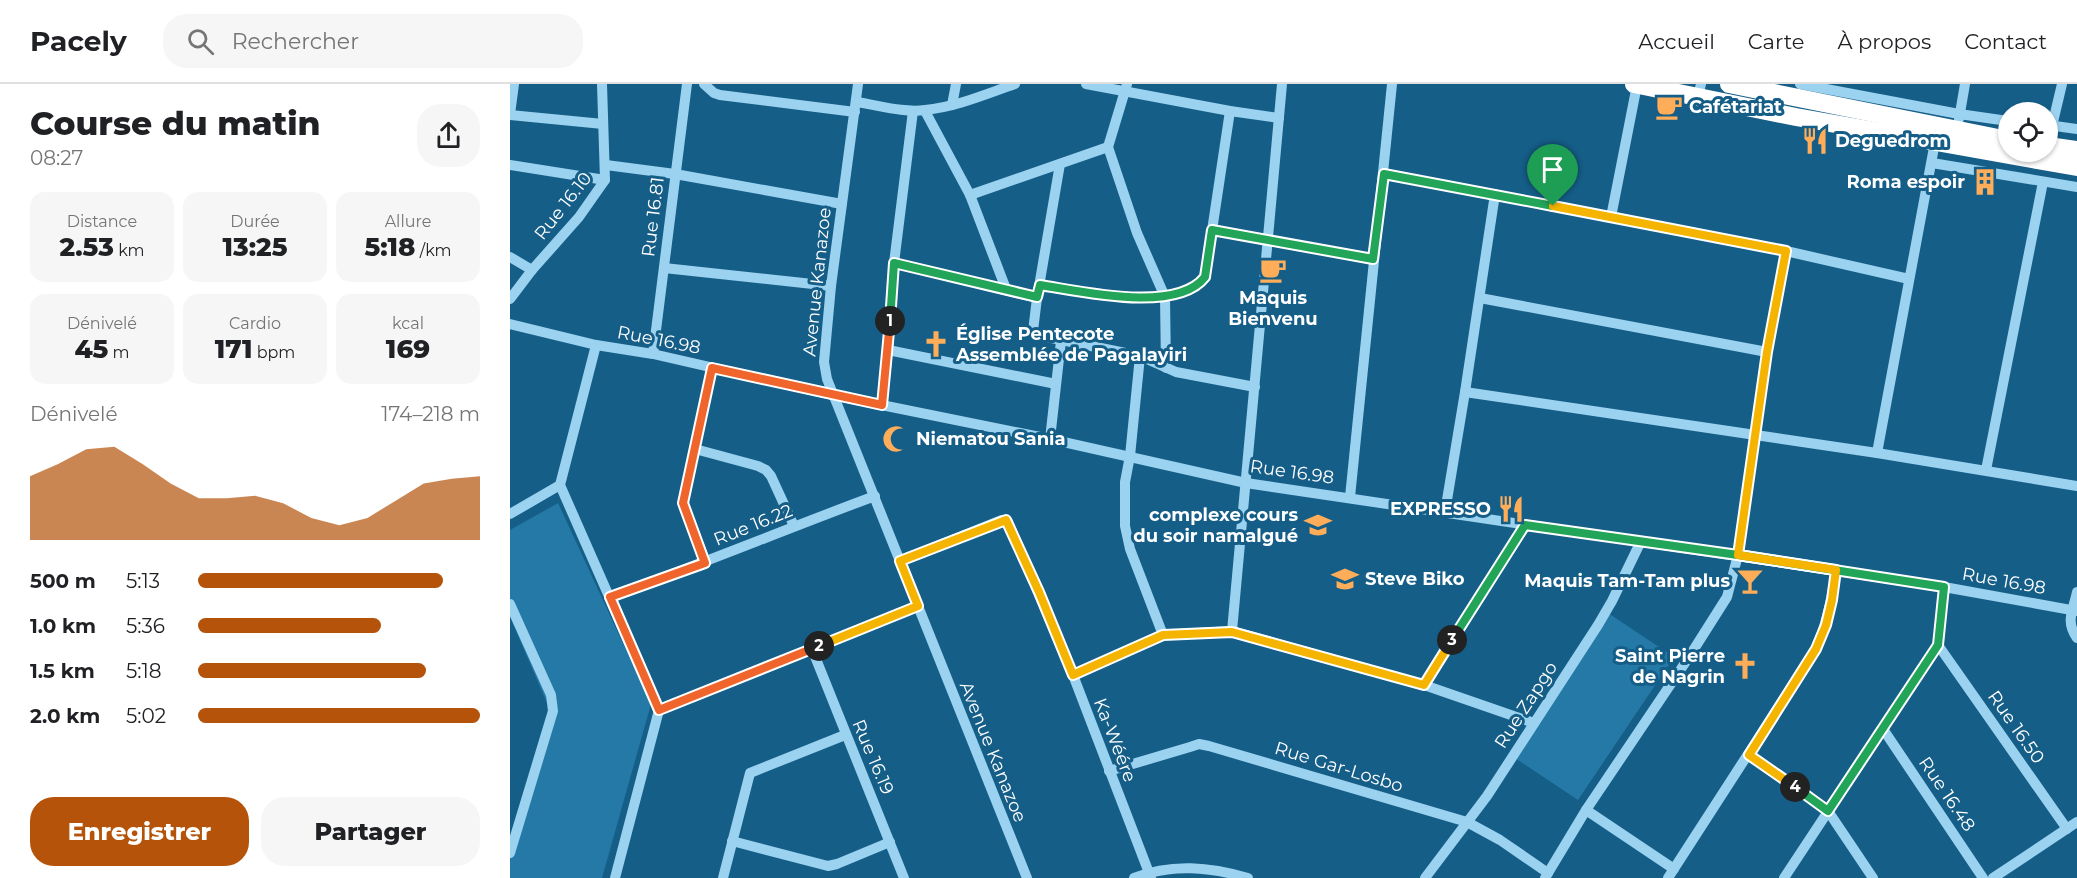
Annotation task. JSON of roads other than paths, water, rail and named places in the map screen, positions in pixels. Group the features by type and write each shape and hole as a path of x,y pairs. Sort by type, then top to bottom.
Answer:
{"highway":[{"path":"1636,84 1700,90 1796,117 1935,142 1957,130 2077,167"},
{"path":"1729,84 1998,138"},
{"path":"2058,147 2077,150"}],"street":[{"path":"514,84 510,114 603,124"},
{"name":"Rue 16.10","path":"510,299 532,270 579,217 605,180 602,84"},
{"name":"Rue 16.81","path":"653,354 687,84"},
{"path":"704,84 720,95 913,111 925,111 952,105 1015,84"},
{"name":"Avenue Kanazoe","path":"858,84 831,286 824,362 832,395 875,496 1027,878"},
{"path":"952,105 956,84"},
{"path":"1086,84 1127,88 1230,111 1279,118"},
{"path":"1232,632 1282,84"},
{"path":"1350,497 1392,84"},
{"path":"1611,217 1636,84"},
{"path":"1800,84 1835,87 1957,130 1998,123"},
{"path":"1957,130 1965,84"},
{"path":"2057,102 2062,84"},
{"path":"1127,88 1108,147 1137,233 1165,297 1166,368"},
{"path":"882,405 894,263 913,111"},
{"path":"925,111 970,195 1006,289"},
{"path":"1040,285 1127,298 1165,297 1200,284 1205,277 1230,111"},
{"path":"2058,127 2077,129"},
{"path":"1877,453 1935,142"},
{"path":"970,195 1108,147"},
{"path":"1932,163 2077,187"},
{"path":"1060,164 1037,297 1034,331 1037,335 1140,356 1176,372 1255,387"},
{"path":"510,165 605,180"},
{"path":"606,165 675,174 842,204"},
{"path":"1384,174 1786,251 1909,279"},
{"path":"1986,470 2043,182"},
{"path":"1445,512 1480,297 1494,194"},
{"path":"1212,230 1373,259"},
{"path":"1547,876 1586,810 1723,604 1729,590 1738,555 1754,434 1786,251"},
{"path":"510,257 532,270"},
{"path":"894,263 1037,297"},
{"path":"664,268 831,286"},
{"path":"1480,297 1767,352"},
{"name":"Rue 16.98","path":"510,324 596,345 653,354 832,395 1130,456 1246,483 1836,570 2075,611"},
{"path":"1050,439 1061,341"},
{"path":"596,345 560,485 659,710 615,878"},
{"path":"888,350 1056,384"},
{"path":"1140,356 1130,456 1125,482 1125,525 1130,549 1163,635"},
{"path":"705,563 683,503 712,368"},
{"path":"1465,392 1754,434 2077,486"},
{"path":"695,449 758,465 766,470 794,526"},
{"path":"510,514 560,485"},
{"name":"Rue 16.22","path":"610,597 705,563 875,496"},
{"name":"Ka-Wéére","path":"900,561 1006,520 1073,675 1149,875"},
{"path":"1424,685 1525,525"},
{"name":"Rue Zapgo","path":"1425,878 1487,796 1534,723 1612,601 1641,541"},
{"path":"1586,810 1671,874 1816,649 1826,625 1836,570"},
{"path":"1784,878 1938,645 1944,587"},
{"path":"2077,592 2075,611 2070,620 2070,627 2077,638"},
{"path":"510,604 551,695 553,711 510,853"},
{"path":"659,710 918,606"},
{"path":"510,633 521,627"},
{"path":"1073,675 1163,635 1232,632 1424,685 1534,723"},
{"name":"Rue 16.50","path":"1938,645 2067,829"},
{"name":"Rue 16.19","path":"812,649 904,878"},
{"name":"Rue 16.48","path":"1884,729 1983,878"},
{"path":"723,878 750,773 845,735"},
{"name":"Rue Gar-Losbo","path":"1109,771 1199,744 1209,746 1467,822 1500,840 1547,876"},
{"path":"1749,755 1828,811 1873,878"},
{"path":"1993,878 2077,822"},
{"path":"732,841 828,866 890,842"},
{"path":"1134,878 1188,867 1223,871 1248,878"}],"place":[{"name":"Cafétariat","path":"1669,107"},
{"name":"Deguedrom","path":"1815,141"},
{"name":"Roma espoir","path":"1985,182"},
{"name":"Maquis Bienvenu","path":"1273,270"},
{"name":"Église Pentecote Assemblée de Pagalayiri","path":"936,344"},
{"name":"Niematou Sania","path":"896,439"},
{"name":"EXPRESSO","path":"1511,509"},
{"name":"complexe cours du soir namalgué","path":"1318,525"},
{"name":"Steve Biko","path":"1345,579"},
{"name":"Maquis Tam-Tam plus","path":"1750,581"},
{"name":"Saint Pierre de Nagrin","path":"1745,666"}]}
